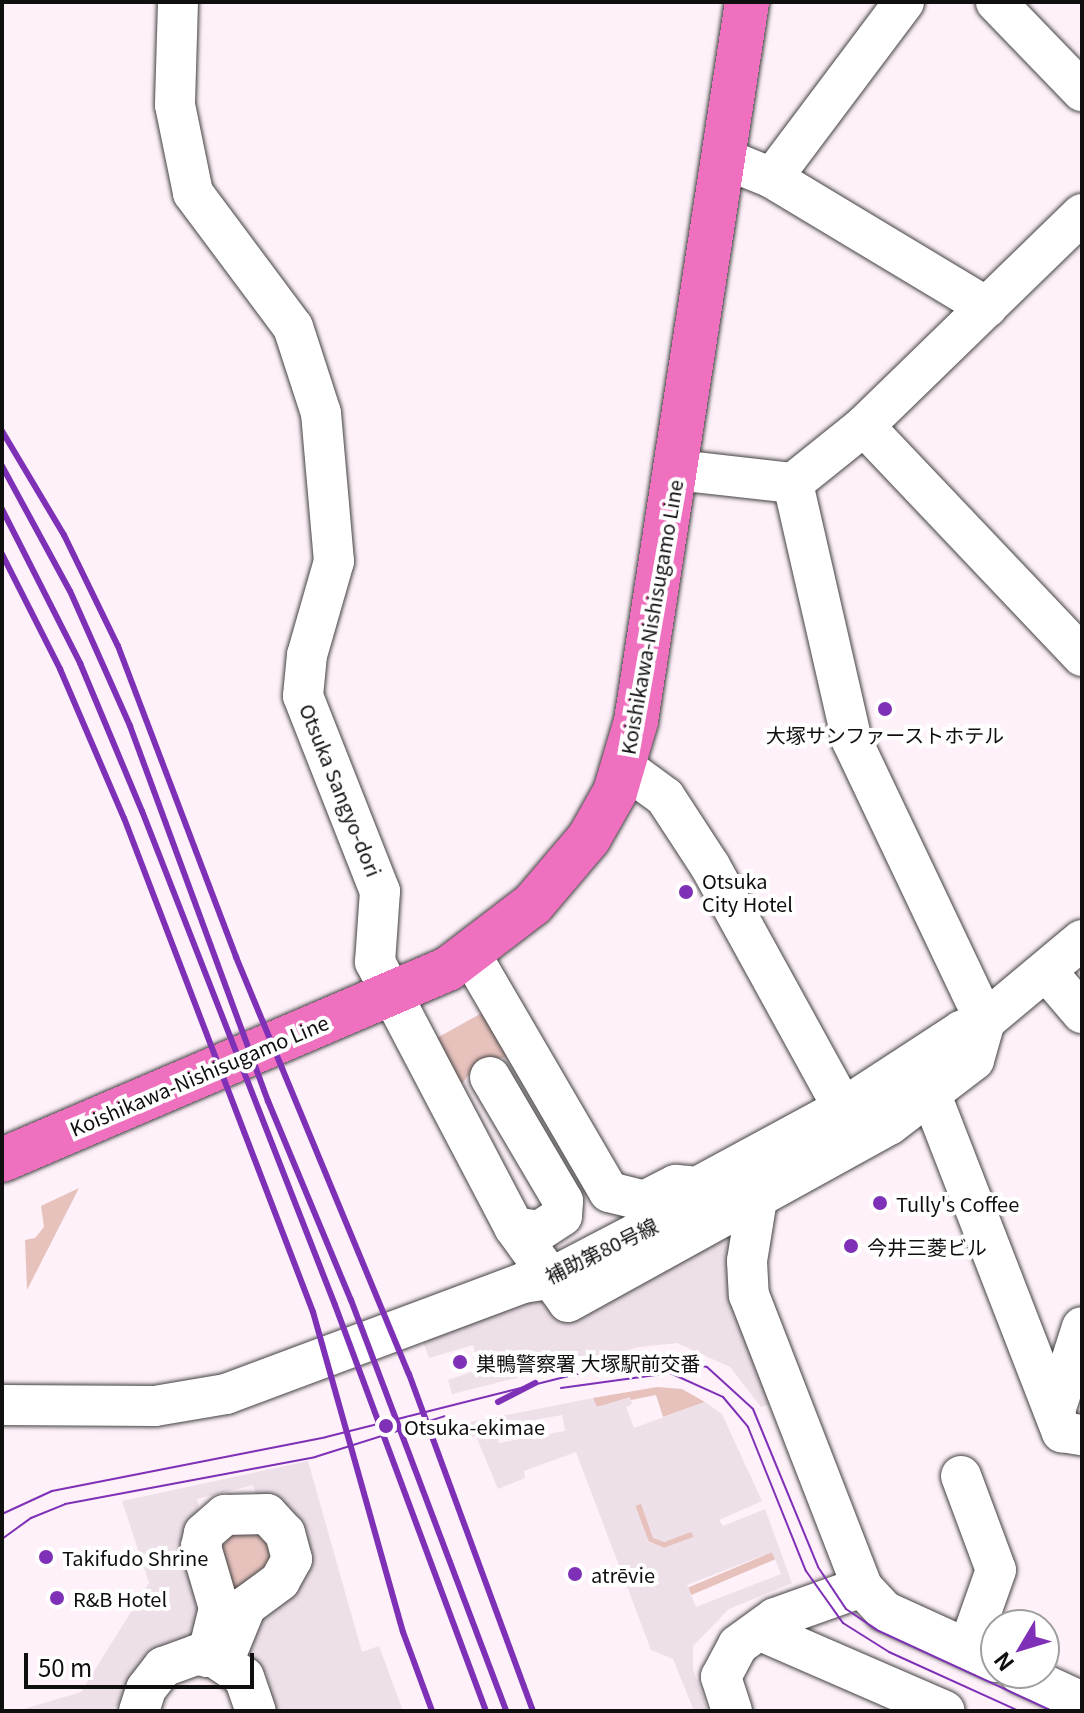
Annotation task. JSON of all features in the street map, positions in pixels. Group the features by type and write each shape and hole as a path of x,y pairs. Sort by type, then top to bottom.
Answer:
{"main road":[{"name":"Koishikawa-Nishisugamo Line","path":"2,1160 389,995 471,955 563,872 604,812 624,767 677,470 747,2"}],"street":[{"name":"Otsuka Sangyo-dori","path":"178,2 175,105 193,193 293,327 321,413 334,561 307,655 303,696 380,891 375,962 389,995 514,1227 561,1298 568,1302 579,1299 757,1199"},
{"path":"772,178 904,2"},
{"path":"996,2 1082,91"},
{"path":"723,158 772,178 987,307"},
{"path":"677,470 793,483 864,426 1082,214"},
{"path":"864,426 1082,656"},
{"path":"793,483 852,741 985,1021 974,1060 931,1095 857,1145 757,1199 747,1261 749,1295 862,1587 884,1611 980,1655"},
{"path":"624,767 665,797 710,866 843,1108"},
{"name":"補助第80号線","path":"2,1405 155,1406 226,1394 523,1283 549,1279 606,1252 685,1208 697,1187 843,1108 961,1031 985,1021 1082,940"},
{"path":"471,955 609,1192 617,1233 606,1252"},
{"path":"1047,972 1082,1013"},
{"path":"462,1127 467,1100 490,1077 516,1067 540,1072"},
{"path":"490,1077 563,1201 562,1216 539,1231 514,1227"},
{"path":"931,1095 1067,1425"},
{"path":"609,1192 644,1201 676,1185 697,1187"},
{"path":"1067,1425 1082,1327"},
{"path":"961,1476 996,1570 990,1609"},
{"path":"732,1711 721,1677 738,1645 763,1632 775,1618 862,1587"},
{"path":"763,1632 945,1711"},
{"path":"137,1704 163,1667 178,1659 215,1659 244,1677 256,1711"},
{"path":"1054,1689 1082,1702"}],"shaded area":[{"path":"489,1009 511,1057 480,1060 460,1086 435,1039"},
{"path":"79,1188 27,1290 25,1240 35,1238 44,1227 41,1206"},
{"path":"740,1230 777,1401 761,1407 730,1367 677,1343 640,1347 452,1394 448,1380 480,1369 473,1345 429,1358 423,1342 540,1298 554,1315 575,1321"},
{"path":"657,1387 682,1389 705,1402 663,1417 656,1395 596,1407 593,1398"},
{"path":"630,1397 632,1404 626,1407 634,1428 705,1402 722,1414 762,1501 719,1520 723,1526 765,1509 792,1583 729,1609 693,1646 693,1669 708,1711 694,1711 673,1659 651,1650 576,1452 524,1471 525,1478 498,1489 476,1436 461,1439 455,1425 593,1398 597,1407","holes":["562,1415 565,1431 499,1443 495,1427","641,1504 653,1538 664,1542 691,1532 694,1537 664,1548 649,1542 635,1506","772,1552 781,1574 696,1607 687,1585"]},
{"path":"308,1461 362,1652 379,1646 403,1711 275,1711 266,1673 243,1657 255,1616 289,1594 253,1485 197,1499 199,1510 187,1524 180,1544 201,1603 197,1640 110,1711 17,1711 81,1692 149,1583 122,1501"},
{"path":"641,1503 664,1542 691,1531 694,1537 664,1548 648,1541 635,1505"},
{"path":"256,1532 267,1541 271,1563 239,1592 233,1589 220,1552 230,1534"},
{"path":"772,1552 775,1559 691,1595 688,1588"}],"tram line":[{"path":"2,1514 52,1491 326,1437 641,1358 673,1358 707,1367 753,1409 818,1567 846,1609 877,1630 1052,1711"},
{"path":"561,1388 670,1373 723,1397 748,1427 806,1571 843,1623 889,1652 1019,1711"},
{"path":"2,1539 31,1518 65,1504 315,1457 445,1416"}],"railway":[{"path":"2,431 64,535 118,646 236,957 409,1374 533,1711"},
{"path":"2,466 70,591 130,726 268,1101 351,1300 506,1711"},
{"path":"2,509 80,663 142,811 335,1305 486,1711"},
{"path":"2,554 60,669 124,818 313,1312 403,1632 432,1711"},
{"path":"498,1402 535,1383"}],"place":[{"name":"大塚サンファーストホテル","path":"885,709"},
{"name":"Otsuka City Hotel","path":"686,892"},
{"name":"Tully's Coffee","path":"880,1203"},
{"name":"今井三菱ビル","path":"851,1246"},
{"name":"巣鴨警察署 大塚駅前交番","path":"460,1362"},
{"name":"Otsuka-ekimae","path":"386,1426"},
{"name":"Takifudo Shrine","path":"46,1557"},
{"name":"atrēvie","path":"575,1574"},
{"name":"R&B Hotel","path":"57,1598"}]}
